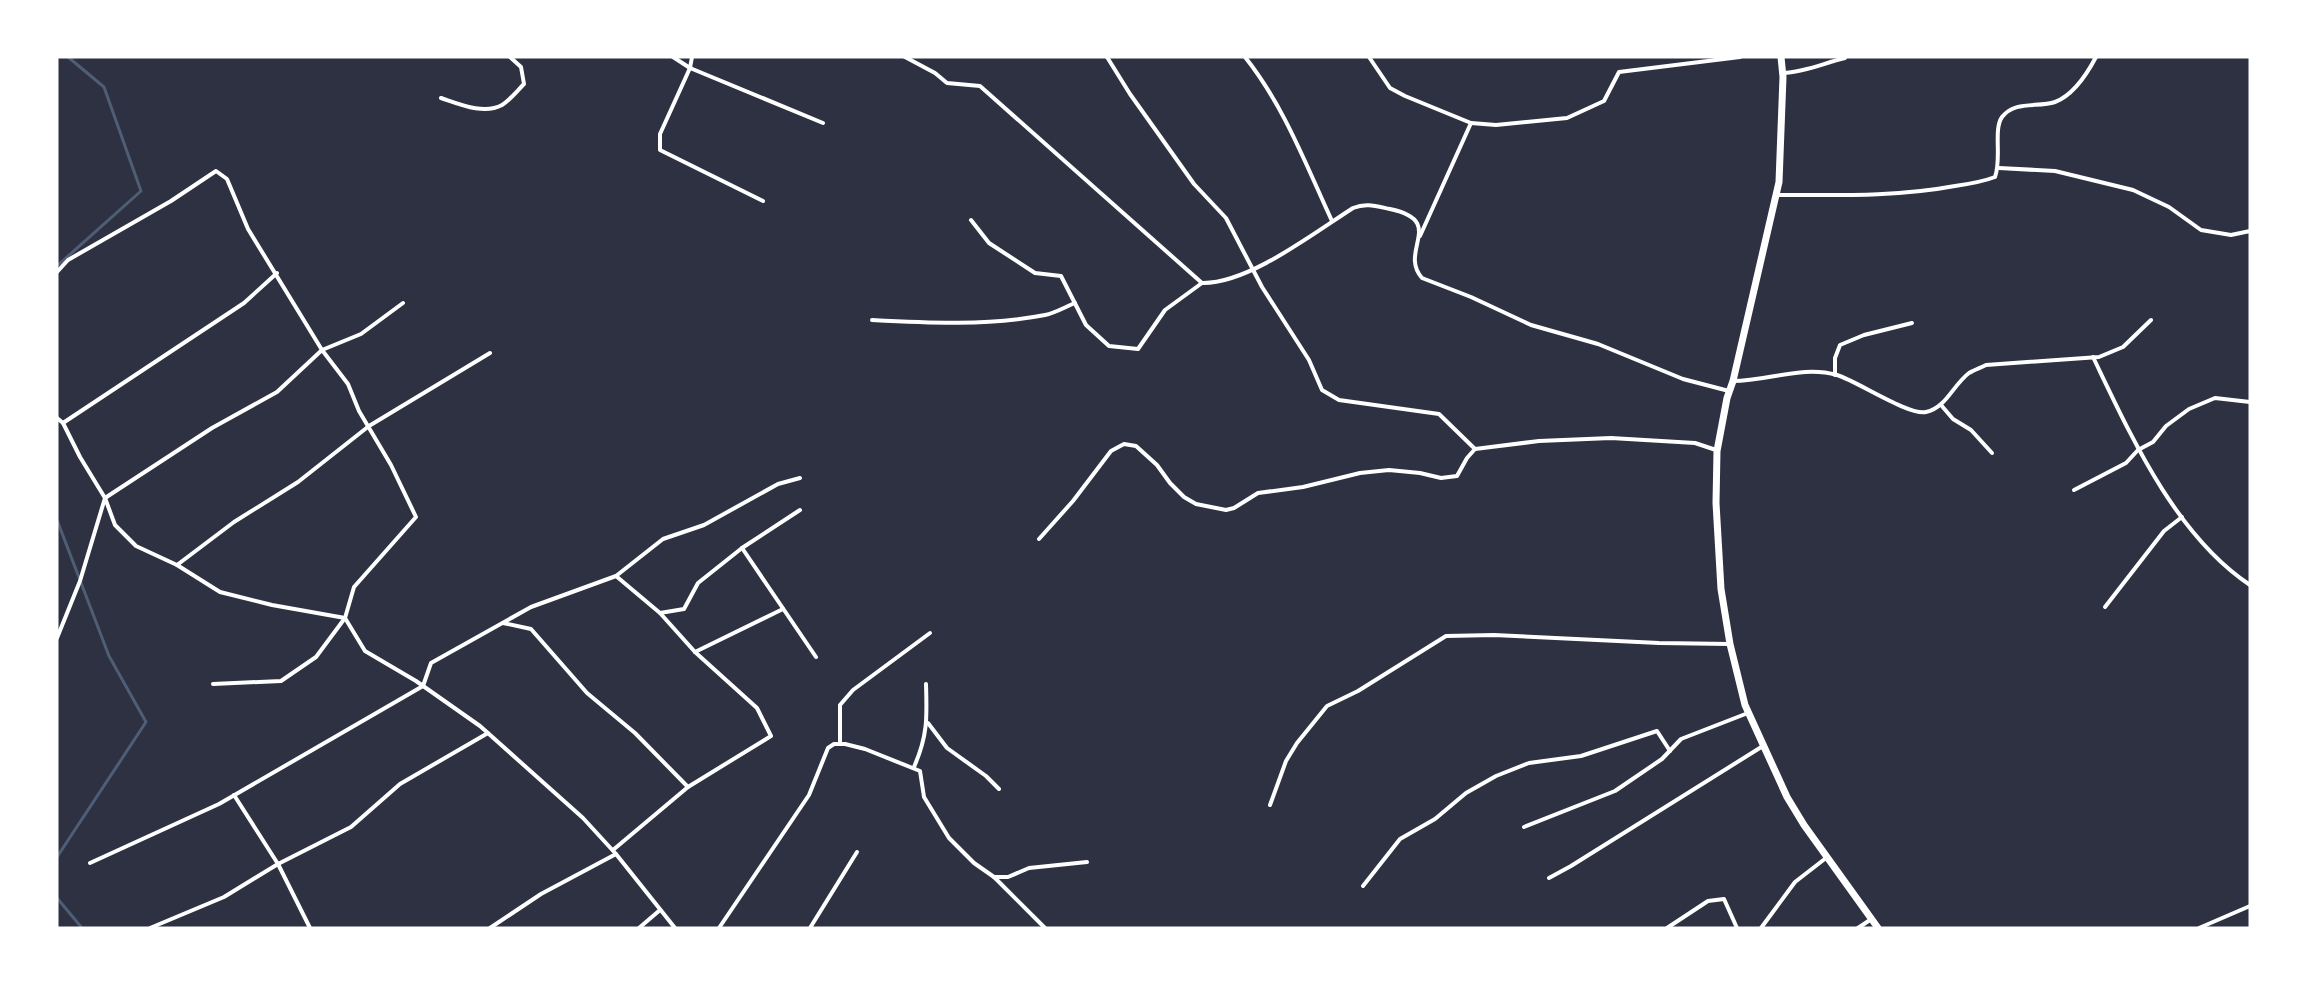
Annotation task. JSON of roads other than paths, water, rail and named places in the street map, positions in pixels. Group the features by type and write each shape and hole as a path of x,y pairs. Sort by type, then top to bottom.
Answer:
{"highway":[{"path":"1781,57 1784,73 1777,195 1717,451 1716,503 1721,589 1731,644 1749,712 1787,797 1826,858 1878,928"}],"street":[{"path":"441,98 489,110 504,104 524,84 522,67 510,57"},
{"path":"673,57 690,68 823,123"},
{"path":"692,57 690,68 660,134 660,150 763,201"},
{"path":"905,57 935,73 947,83 980,86 1202,283"},
{"path":"1107,57 1130,94 1194,184 1226,218 1262,287 1309,360 1322,390 1339,400 1439,414 1475,449"},
{"path":"1245,57 1263,79 1283,115 1332,221"},
{"path":"1369,57 1390,88 1471,123 1496,125 1567,118 1604,101 1619,72 1740,57"},
{"path":"1777,195 1886,195 1922,191 1995,177 1999,168 1998,126 2001,118 2009,110 2022,105 2056,101 2069,93 2082,80 2096,57"},
{"path":"1784,73 1804,71 1821,63 1845,58"},
{"path":"1471,123 1414,254 1414,263 1422,278 1471,297 1531,325 1598,344 1683,379 1729,392"},
{"path":"1999,168 2055,171 2133,190 2169,207 2201,230 2231,235 2250,231"},
{"path":"57,272 68,260 171,201 216,171 227,179 248,229 322,350 348,384 416,517 354,586 345,618 316,657 281,681 213,684"},
{"path":"971,220 989,243 1035,273 1061,276 1086,325 1109,346 1138,349 1165,310 1202,283 1215,283 1253,270 1353,208 1365,204 1409,214 1419,227 1420,237"},
{"path":"63,423 244,303 277,273"},
{"path":"57,638 80,581 105,498 212,428 277,392 322,350 361,334 403,303"},
{"path":"872,320 935,323 980,322 1046,315 1075,303"},
{"path":"1733,381 1750,381 1801,371 1835,375 1900,405 1921,412 1941,405 1969,374 1986,365 2093,357 2123,347 2151,320"},
{"path":"1835,375 1835,358 1840,345 1864,335 1912,323"},
{"path":"177,565 234,522 298,482 369,426 490,352"},
{"path":"2093,357 2138,450 2182,517 2194,534 2232,573 2250,585"},
{"path":"2074,490 2126,463 2138,450 2153,442 2166,426 2189,409 2215,398 2250,402"},
{"path":"1941,405 1953,419 1971,430 1992,453"},
{"path":"57,418 63,423 80,458 105,498 115,525 136,546 177,565 220,592 272,605 345,618 365,651 423,686 488,733 583,818 615,852 675,928"},
{"path":"1039,539 1073,501 1111,451 1124,444 1136,446 1157,465 1184,497 1197,504 1226,510 1234,508 1258,493 1278,488 1303,487 1360,473 1389,470 1441,478 1457,476 1475,449 1539,441 1611,438 1695,443 1717,451"},
{"path":"90,863 234,795 423,686 431,663 531,607 616,576 663,539 704,525 777,483 800,478"},
{"path":"660,613 684,609 698,583 742,548 800,510"},
{"path":"2105,608 2164,531 2182,517"},
{"path":"742,548 816,657"},
{"path":"490,928 541,894 615,852 688,788 771,736 757,708 695,652 660,613 616,576"},
{"path":"695,652 783,609"},
{"path":"502,623 531,629 587,693 635,733 688,788"},
{"path":"840,744 840,705 853,690 930,633"},
{"path":"1270,805 1286,761 1297,743 1327,706 1358,691 1446,636 1483,635 1731,644"},
{"path":"914,767 923,747 928,723 926,684"},
{"path":"1524,827 1615,791 1662,759 1681,739 1749,712"},
{"path":"928,723 947,748 986,776 999,789"},
{"path":"1364,886 1400,839 1435,819 1466,793 1496,776 1529,763 1581,756 1657,731 1670,751"},
{"path":"150,928 224,897 278,864 351,827 400,784 488,733"},
{"path":"719,928 809,795 828,748 834,744 865,749 920,771 924,797 948,838 974,863 994,877 1045,928"},
{"path":"1549,878 1764,745"},
{"path":"234,795 278,864 310,928"},
{"path":"810,928 857,852"},
{"path":"1761,928 1795,882 1826,858"},
{"path":"994,877 1008,877 1029,868 1087,862"},
{"path":"1667,928 1708,901 1724,899 1737,928"},
{"path":"2199,928 2250,906"},
{"path":"639,928 660,909"},
{"path":"1858,928 1870,920"}],"waterway":[{"path":"57,266 141,191 104,87 68,57"},
{"path":"57,520 109,656 146,722 57,857"},
{"path":"57,898 82,928"}]}
